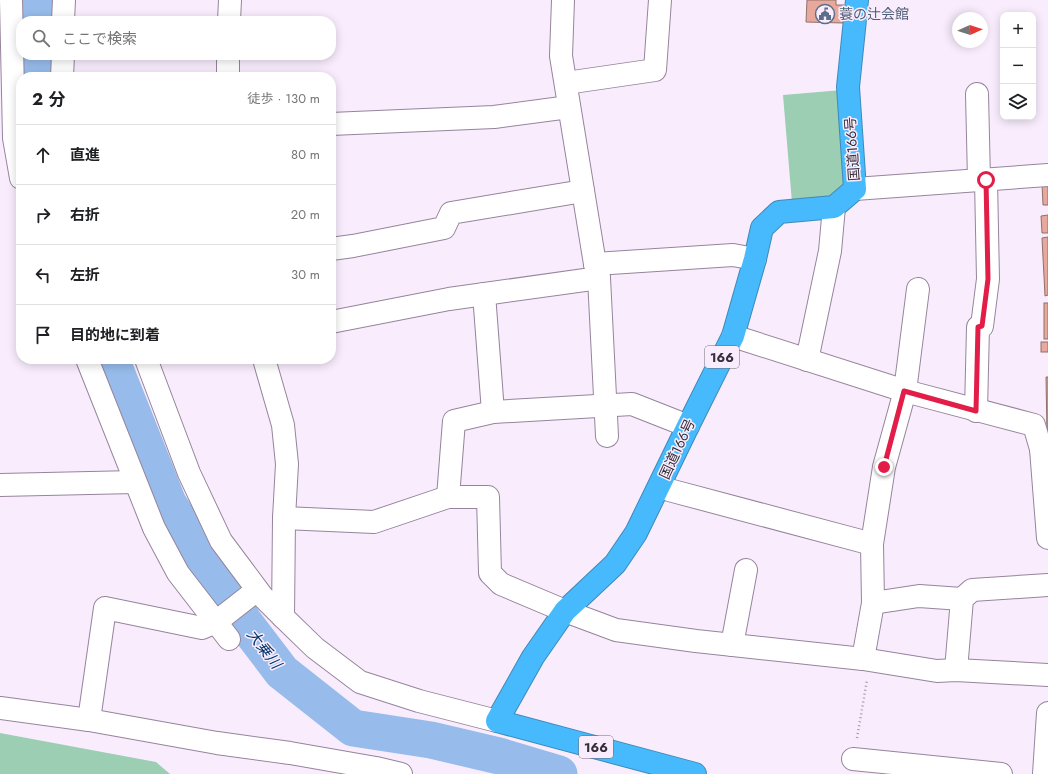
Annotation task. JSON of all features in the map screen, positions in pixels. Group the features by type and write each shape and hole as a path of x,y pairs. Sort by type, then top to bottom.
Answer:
{"highway":[{"name":"国道166号","path":"497,721 533,657 564,611 615,564 636,533 733,336 755,259 762,228 779,212 834,207 855,190 848,87 857,0"},
{"name":"166","path":"497,721 695,774"}],"street":[{"path":"11,0 12,138 16,156"},
{"path":"64,0 64,16"},
{"path":"229,16 230,0"},
{"path":"563,0 561,56 597,271 607,436"},
{"path":"566,83 655,70 660,0"},
{"path":"62,60 62,72"},
{"path":"228,60 228,72"},
{"path":"976,411 978,327 982,326 988,279 977,94"},
{"path":"336,124 494,117 569,107"},
{"path":"855,190 1048,175"},
{"path":"336,248 353,246 444,228 451,214 583,191"},
{"path":"808,360 830,251 834,207"},
{"path":"336,321 449,299 484,294 597,271 733,255 755,259"},
{"path":"866,659 873,603 872,544 884,467 904,391 918,289"},
{"path":"484,294 493,412"},
{"path":"733,336 904,391 1034,425 1044,449 1048,538"},
{"path":"89,364 154,528 178,573 218,620 229,639"},
{"path":"148,364 189,473 221,541 253,593 315,648 360,682 419,701 497,721"},
{"path":"265,364 283,425 287,464 284,518 282,618"},
{"path":"448,497 454,421 493,412 632,404 688,426"},
{"path":"0,485 135,482"},
{"path":"660,486 676,492 872,544"},
{"path":"284,518 374,522 448,497 488,497 490,573 501,584 564,611 616,630 866,659 937,671 956,670 1048,675"},
{"path":"732,644 746,570"},
{"path":"956,670 962,599 972,590 1048,585"},
{"path":"89,720 105,608 202,628 218,620 253,593"},
{"path":"873,603 919,596 962,599"},
{"path":"0,708 89,720 217,743 290,752 401,774"},
{"path":"1044,774 1048,713"},
{"path":"854,759 949,771 1001,774"}],"path":[{"path":"854,759 866,659"}],"green space":[{"path":"842,90 847,185 835,197 792,203 783,95"},
{"path":"0,733 156,762 170,774 0,774"}],"building":[{"name":"蓑の辻会館","path":"807,0 836,0 836,5 844,5 843,23 806,22"},
{"path":"1048,183 1048,205 1043,205 1042,184"},
{"path":"1048,215 1048,233 1042,233 1041,216"},
{"path":"1048,237 1048,295 1045,296 1042,238"},
{"path":"1044,303 1048,303 1048,339 1044,339"},
{"path":"1041,342 1048,342 1048,352 1041,352"},
{"path":"1046,377 1048,377 1048,435 1047,435"}],"waterway":[{"name":"大乗川","path":"39,16 40,0"},
{"name":"大乗川","path":"37,72 38,60"},
{"name":"大乗川","path":"113,364 168,503 244,622 282,672 353,728 431,740 499,756 559,774"}],"place":[{"name":"蓑の辻会館","path":"825,14"}],"route":[{"path":"884,467 904,391 976,411 978,327 982,326 988,279 986,180"}]}
